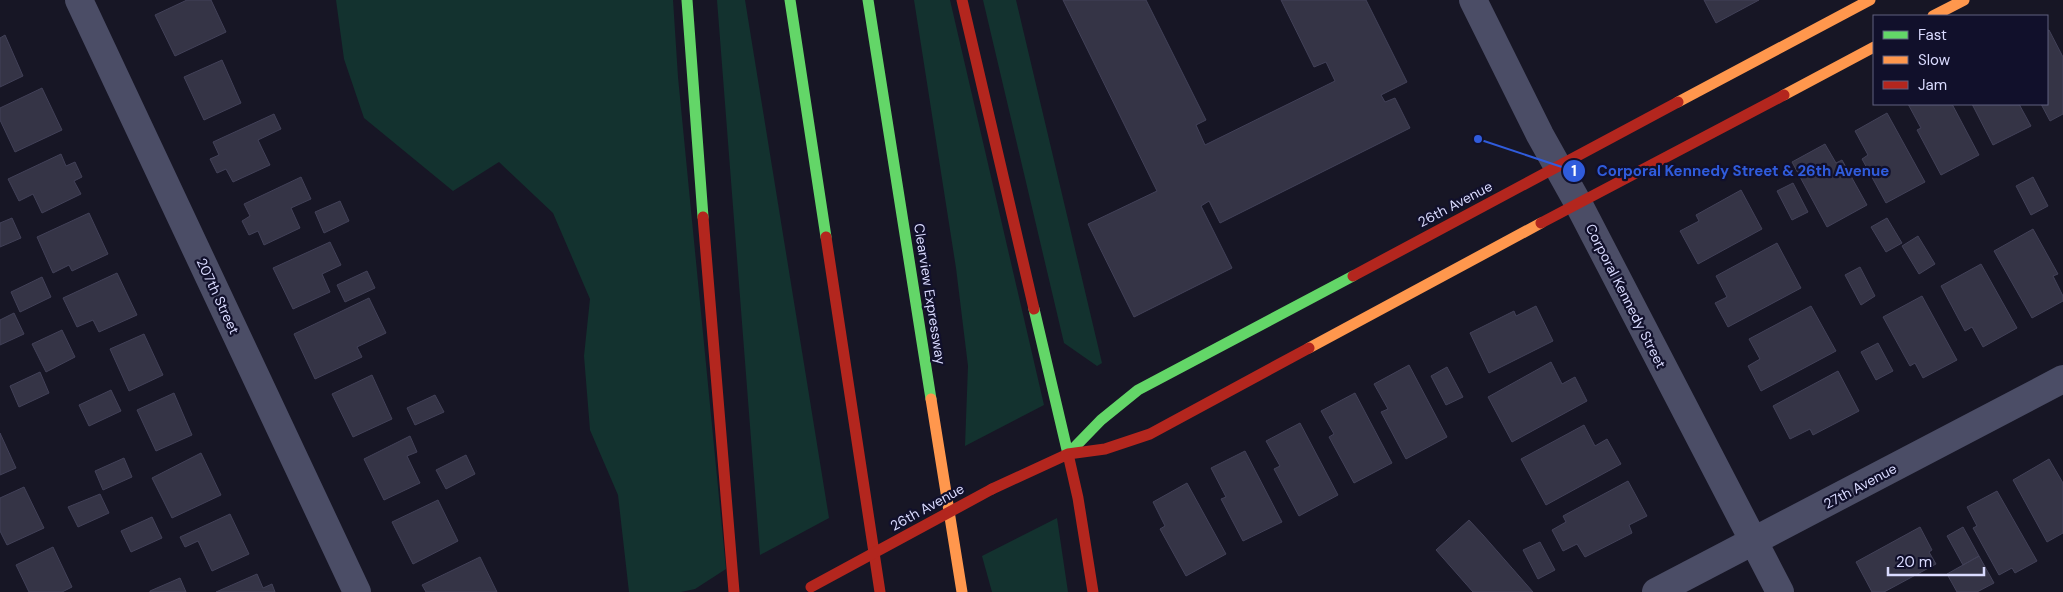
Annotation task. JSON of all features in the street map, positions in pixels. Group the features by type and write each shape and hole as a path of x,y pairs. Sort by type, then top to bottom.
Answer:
{"main road":[{"path":"687,0 716,386 734,592"},
{"path":"790,0 880,592"},
{"name":"Clearview Expressway","path":"868,0 962,592"},
{"path":"962,0 1078,498 1093,592"},
{"name":"26th Avenue","path":"1068,454 1101,420 1138,390 1870,0"},
{"path":"1935,15 1964,0"},
{"name":"26th Avenue","path":"807,590 992,489 1068,454 1105,449 1150,434 1578,203 1873,48"}],"street":[{"name":"207th Street","path":"79,0 357,592"},
{"name":"Corporal Kennedy Street","path":"1473,0 1557,166 1780,592"},
{"name":"27th Avenue","path":"1656,592 2063,379"}],"green space":[{"path":"336,0 673,0 678,77 726,569 695,589 681,592 629,592 618,495 590,430 584,356 590,299 553,213 499,162 453,191 364,118 344,59"},
{"path":"717,0 745,0 829,518 760,555"},
{"path":"914,0 950,0 1044,405 965,446 968,366 956,268"},
{"path":"983,0 1016,0 1102,363 1097,366 1064,343"},
{"path":"1057,518 1068,592 992,592 982,556"}],"building":[{"path":"187,0 211,0 226,32 175,56 155,15"},
{"path":"1063,0 1146,0 1206,120 1196,125 1205,145 1335,81 1326,62 1314,67 1281,0 1366,0 1407,82 1381,95 1385,102 1395,98 1410,128 1220,223 1209,201 1201,206 1232,268 1134,317 1088,224 1157,191"},
{"path":"1704,0 1759,0 1716,23"},
{"path":"2048,30 2063,57 2063,114 2050,121 2042,105 2048,105"},
{"path":"5,35 23,76 0,87 0,38"},
{"path":"222,60 241,103 204,120 184,77"},
{"path":"42,88 62,130 15,152 0,120 0,108"},
{"path":"1909,105 1953,105 1979,155 1941,175 1917,130 1921,128"},
{"path":"1973,105 2020,105 2031,126 1993,145"},
{"path":"1887,113 1925,182 1886,203 1862,159 1868,155 1855,131"},
{"path":"274,114 281,129 258,140 270,165 233,182 226,169 217,173 210,159 219,155 213,142"},
{"path":"1825,144 1836,163 1842,160 1867,205 1827,227 1792,162"},
{"path":"61,154 66,166 75,162 82,177 74,181 81,194 42,213 33,194 19,201 8,179"},
{"path":"301,177 311,199 291,208 300,228 264,245 258,231 249,235 242,221 250,216 244,204"},
{"path":"2033,177 2048,206 2031,215 2016,186"},
{"path":"1793,183 1808,212 1792,220 1777,191"},
{"path":"1741,190 1762,229 1698,264 1680,231 1699,221 1696,215"},
{"path":"340,201 349,221 324,233 315,212"},
{"path":"89,213 108,254 72,271 69,265 53,273 37,237"},
{"path":"12,218 21,238 0,247 0,223"},
{"path":"1887,218 1902,243 1886,252 1871,227"},
{"path":"2033,229 2058,274 2053,276 2063,296 2063,301 2032,318 1994,251"},
{"path":"1918,236 1935,264 1919,274 1902,246"},
{"path":"330,242 341,265 322,274 330,292 293,309 273,268"},
{"path":"1777,243 1801,288 1728,327 1715,303 1727,297 1716,276"},
{"path":"1981,264 2017,328 1983,347 1972,327 1965,331 1941,286"},
{"path":"1860,267 1875,296 1861,305 1845,275"},
{"path":"367,271 375,288 345,302 337,285"},
{"path":"117,273 137,315 99,332 93,320 77,327 63,298"},
{"path":"42,277 51,297 20,312 11,292"},
{"path":"1922,296 1957,360 1923,378 1915,363 1910,366 1883,317"},
{"path":"369,298 386,333 357,347 362,357 315,379 294,334"},
{"path":"1536,306 1553,341 1489,373 1470,333 1514,311 1516,316"},
{"path":"1811,306 1836,351 1761,391 1748,366 1760,359 1749,339"},
{"path":"14,313 24,334 0,345 0,320"},
{"path":"62,330 75,357 46,372 32,344"},
{"path":"144,334 163,375 129,391 110,349"},
{"path":"1878,343 1893,371 1876,380 1861,352"},
{"path":"1551,362 1562,384 1575,377 1587,401 1512,442 1488,397"},
{"path":"1409,365 1447,437 1406,459 1381,412 1388,409 1374,384"},
{"path":"1447,367 1463,397 1446,405 1431,376"},
{"path":"1838,371 1859,411 1813,435 1810,429 1790,439 1773,406"},
{"path":"40,372 49,393 19,407 10,386"},
{"path":"372,375 392,419 353,437 332,394"},
{"path":"111,390 121,411 89,426 79,405"},
{"path":"174,393 192,435 156,451 137,410"},
{"path":"1355,393 1392,463 1354,483 1329,437 1334,434 1321,411"},
{"path":"435,395 444,412 415,425 407,408"},
{"path":"1300,423 1338,495 1299,516 1274,469 1280,466 1266,441"},
{"path":"1584,425 1595,446 1607,439 1621,464 1546,505 1521,459"},
{"path":"0,433 16,468 0,475"},
{"path":"410,436 417,452 407,456 420,483 384,500 364,459"},
{"path":"1245,451 1282,522 1243,541 1221,499 1226,497 1211,468"},
{"path":"201,453 221,495 172,518 152,478"},
{"path":"466,455 475,474 446,489 436,470"},
{"path":"124,458 132,477 103,490 95,471"},
{"path":"2049,459 2063,483 2063,533 2047,542 2013,480"},
{"path":"1628,481 1647,516 1629,525 1632,533 1585,557 1577,544 1563,551 1552,530 1566,522 1563,516"},
{"path":"1187,483 1226,554 1186,576 1160,529 1165,526 1153,502"},
{"path":"24,487 44,528 7,545 0,531 0,498"},
{"path":"1997,491 2037,561 2015,573 2012,568 1999,575 1973,528 1977,526 1967,507"},
{"path":"100,494 109,513 78,527 68,507"},
{"path":"438,500 458,541 413,564 392,522"},
{"path":"230,514 249,554 212,571 198,541 185,547 180,537"},
{"path":"152,517 162,538 131,552 121,531"},
{"path":"1469,520 1533,592 1473,592 1436,550"},
{"path":"1920,527 1932,550 1929,552 1936,564 1884,592 1872,592 1856,562"},
{"path":"1963,527 1979,556 1963,565 1947,536"},
{"path":"1540,542 1555,570 1538,579 1523,550"},
{"path":"53,547 72,587 62,592 29,592 16,565"},
{"path":"1979,556 1994,583 1977,592 1957,592 1947,574"},
{"path":"480,557 497,592 426,592 422,585"},
{"path":"257,574 263,588 272,584 275,592 216,592"},
{"path":"180,578 186,592 150,592 150,591"}],"traffic: fast":[{"path":"687,0 703,217"},
{"path":"790,0 826,237"},
{"path":"868,0 931,399"},
{"path":"1068,454 1101,420 1138,390 1353,276"},
{"path":"1034,309 1068,454"}],"traffic: slow":[{"path":"1678,102 1870,0"},
{"path":"1935,15 1964,0"},
{"path":"1784,95 1873,48"},
{"path":"1309,348 1541,223"},
{"path":"931,399 962,592"}],"traffic: jam":[{"path":"962,0 1034,309"},
{"path":"1541,223 1784,95"},
{"path":"1353,276 1678,102"},
{"path":"703,217 734,592"},
{"path":"826,237 880,592"},
{"path":"992,489 1068,454 1105,449 1150,434 1309,348"},
{"path":"1068,454 1078,498 1093,592"},
{"path":"811,587 992,489"}],"place":[{"name":"Corporal Kennedy Street & 26th Avenue","path":"1478,139"}]}
